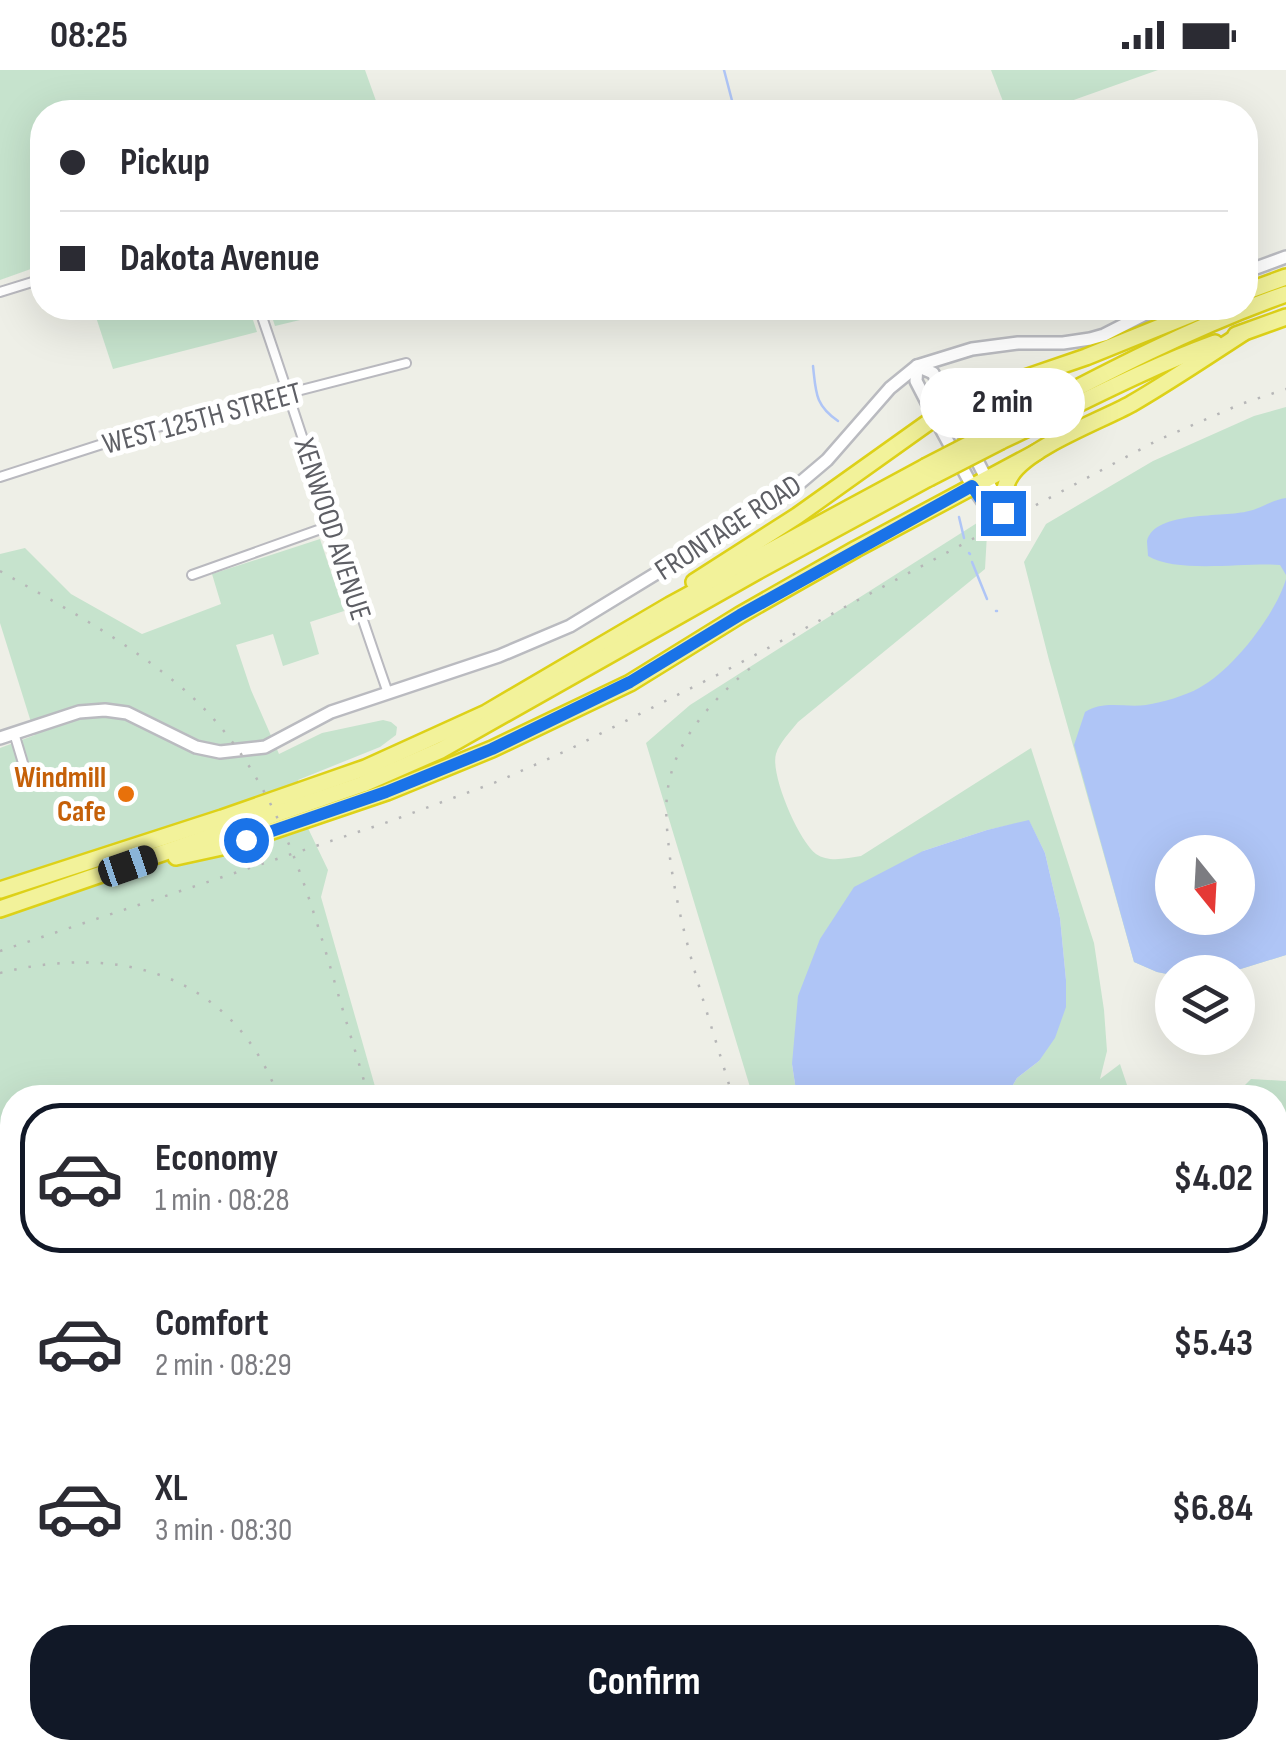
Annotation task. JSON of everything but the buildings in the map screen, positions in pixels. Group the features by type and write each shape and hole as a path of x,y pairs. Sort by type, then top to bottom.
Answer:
{"highway":[{"path":"1258,287 1286,277"},
{"path":"1258,306 1286,294"},
{"path":"998,436 1114,388 1162,362 1286,318"},
{"path":"633,626 796,516 934,416 978,394 1177,320"},
{"path":"0,890 365,768 486,713 633,626 998,436 1136,356 1223,320"},
{"path":"128,866 231,844 386,792 492,749 630,682 740,615 1131,404 1243,333"},
{"path":"1003,513 1003,496 1012,474 1037,452"},
{"path":"0,909 362,784 440,750 927,472"}],"street":[{"path":"1258,267 1286,257"},
{"path":"0,292 30,283"},
{"name":"XENWOOD AVENUE","path":"263,320 388,693"},
{"name":"FRONTAGE ROAD","path":"0,738 79,712 105,710 127,713 196,747 220,752 264,746 331,712 530,645 570,626 788,493 827,460 890,388 917,366 972,348 1090,339 1133,320"},
{"name":"WEST 125TH STREET","path":"0,477 146,430 406,364"},
{"path":"980,483 934,416 916,381 917,366 933,373 950,407 980,483 994,519 1001,524 1003,513"},
{"path":"192,576 332,525"},
{"path":"14,733 23,763 21,783"}],"green space":[{"path":"0,70 365,70 376,100 30,100 30,269 0,280"},
{"path":"991,70 1158,70 1074,100 1002,100"},
{"path":"97,320 253,320 257,332 113,369"},
{"path":"273,320 300,320 275,326"},
{"path":"1286,407 1286,955 1255,965 1255,955 1155,955 1155,971 1134,962 1024,562 1046,524 1153,461 1254,416"},
{"path":"988,516 985,569 798,722 776,754 777,776 809,847 821,857 844,859 861,856 1031,748 1094,943 1107,1051 1100,1079 1120,1064 1127,1085 1013,1085 1039,1061 1066,980 1060,918 1045,853 1029,821 923,851 792,1064 795,1085 749,1085 646,743 690,705"},
{"path":"320,539 344,611 310,622 319,654 283,666 273,634 236,645 279,754 322,733 383,720 397,727 396,735 380,747 298,780 306,824 328,870 321,897 375,1085 0,1085 0,748 35,735 0,623 0,554 25,548 71,594 142,634 221,604 212,574"},
{"path":"1251,1079 1286,1081 1286,1085 1245,1085"}],"water":[{"path":"1286,498 1286,575 1280,565 1176,565 1148,556 1147,541 1163,524 1249,511"},
{"path":"1286,579 1286,955 1255,965 1255,955 1155,955 1155,971 1134,962 1074,745 1085,712 1092,708 1159,702 1187,694 1212,680 1251,640 1273,608"},
{"path":"1029,820 1045,853 1060,918 1066,1007 1055,1038 1039,1061 1013,1085 795,1085 792,1064 798,996 820,939 854,887 923,851"}],"waterway":[{"path":"724,70 732,100"},
{"path":"813,366 818,398 838,421"},
{"path":"959,517 964,538"},
{"path":"972,562 987,599"}],"railway":[{"path":"0,951 388,822 499,781 725,671 1158,440 1286,389"},
{"path":"0,571 154,666 207,711 233,743 276,814 292,853 365,1085"},
{"path":"729,1085 681,919 666,806 676,758 693,728 754,665"},
{"path":"0,973 88,962 129,967 167,978 202,996 233,1022 259,1056 273,1085"}],"place":[{"name":"Windmill Cafe","path":"126,794"}],"route":[{"path":"246,840 386,792 492,749 630,682 740,615 972,486 1001,524 1003,513"}]}
